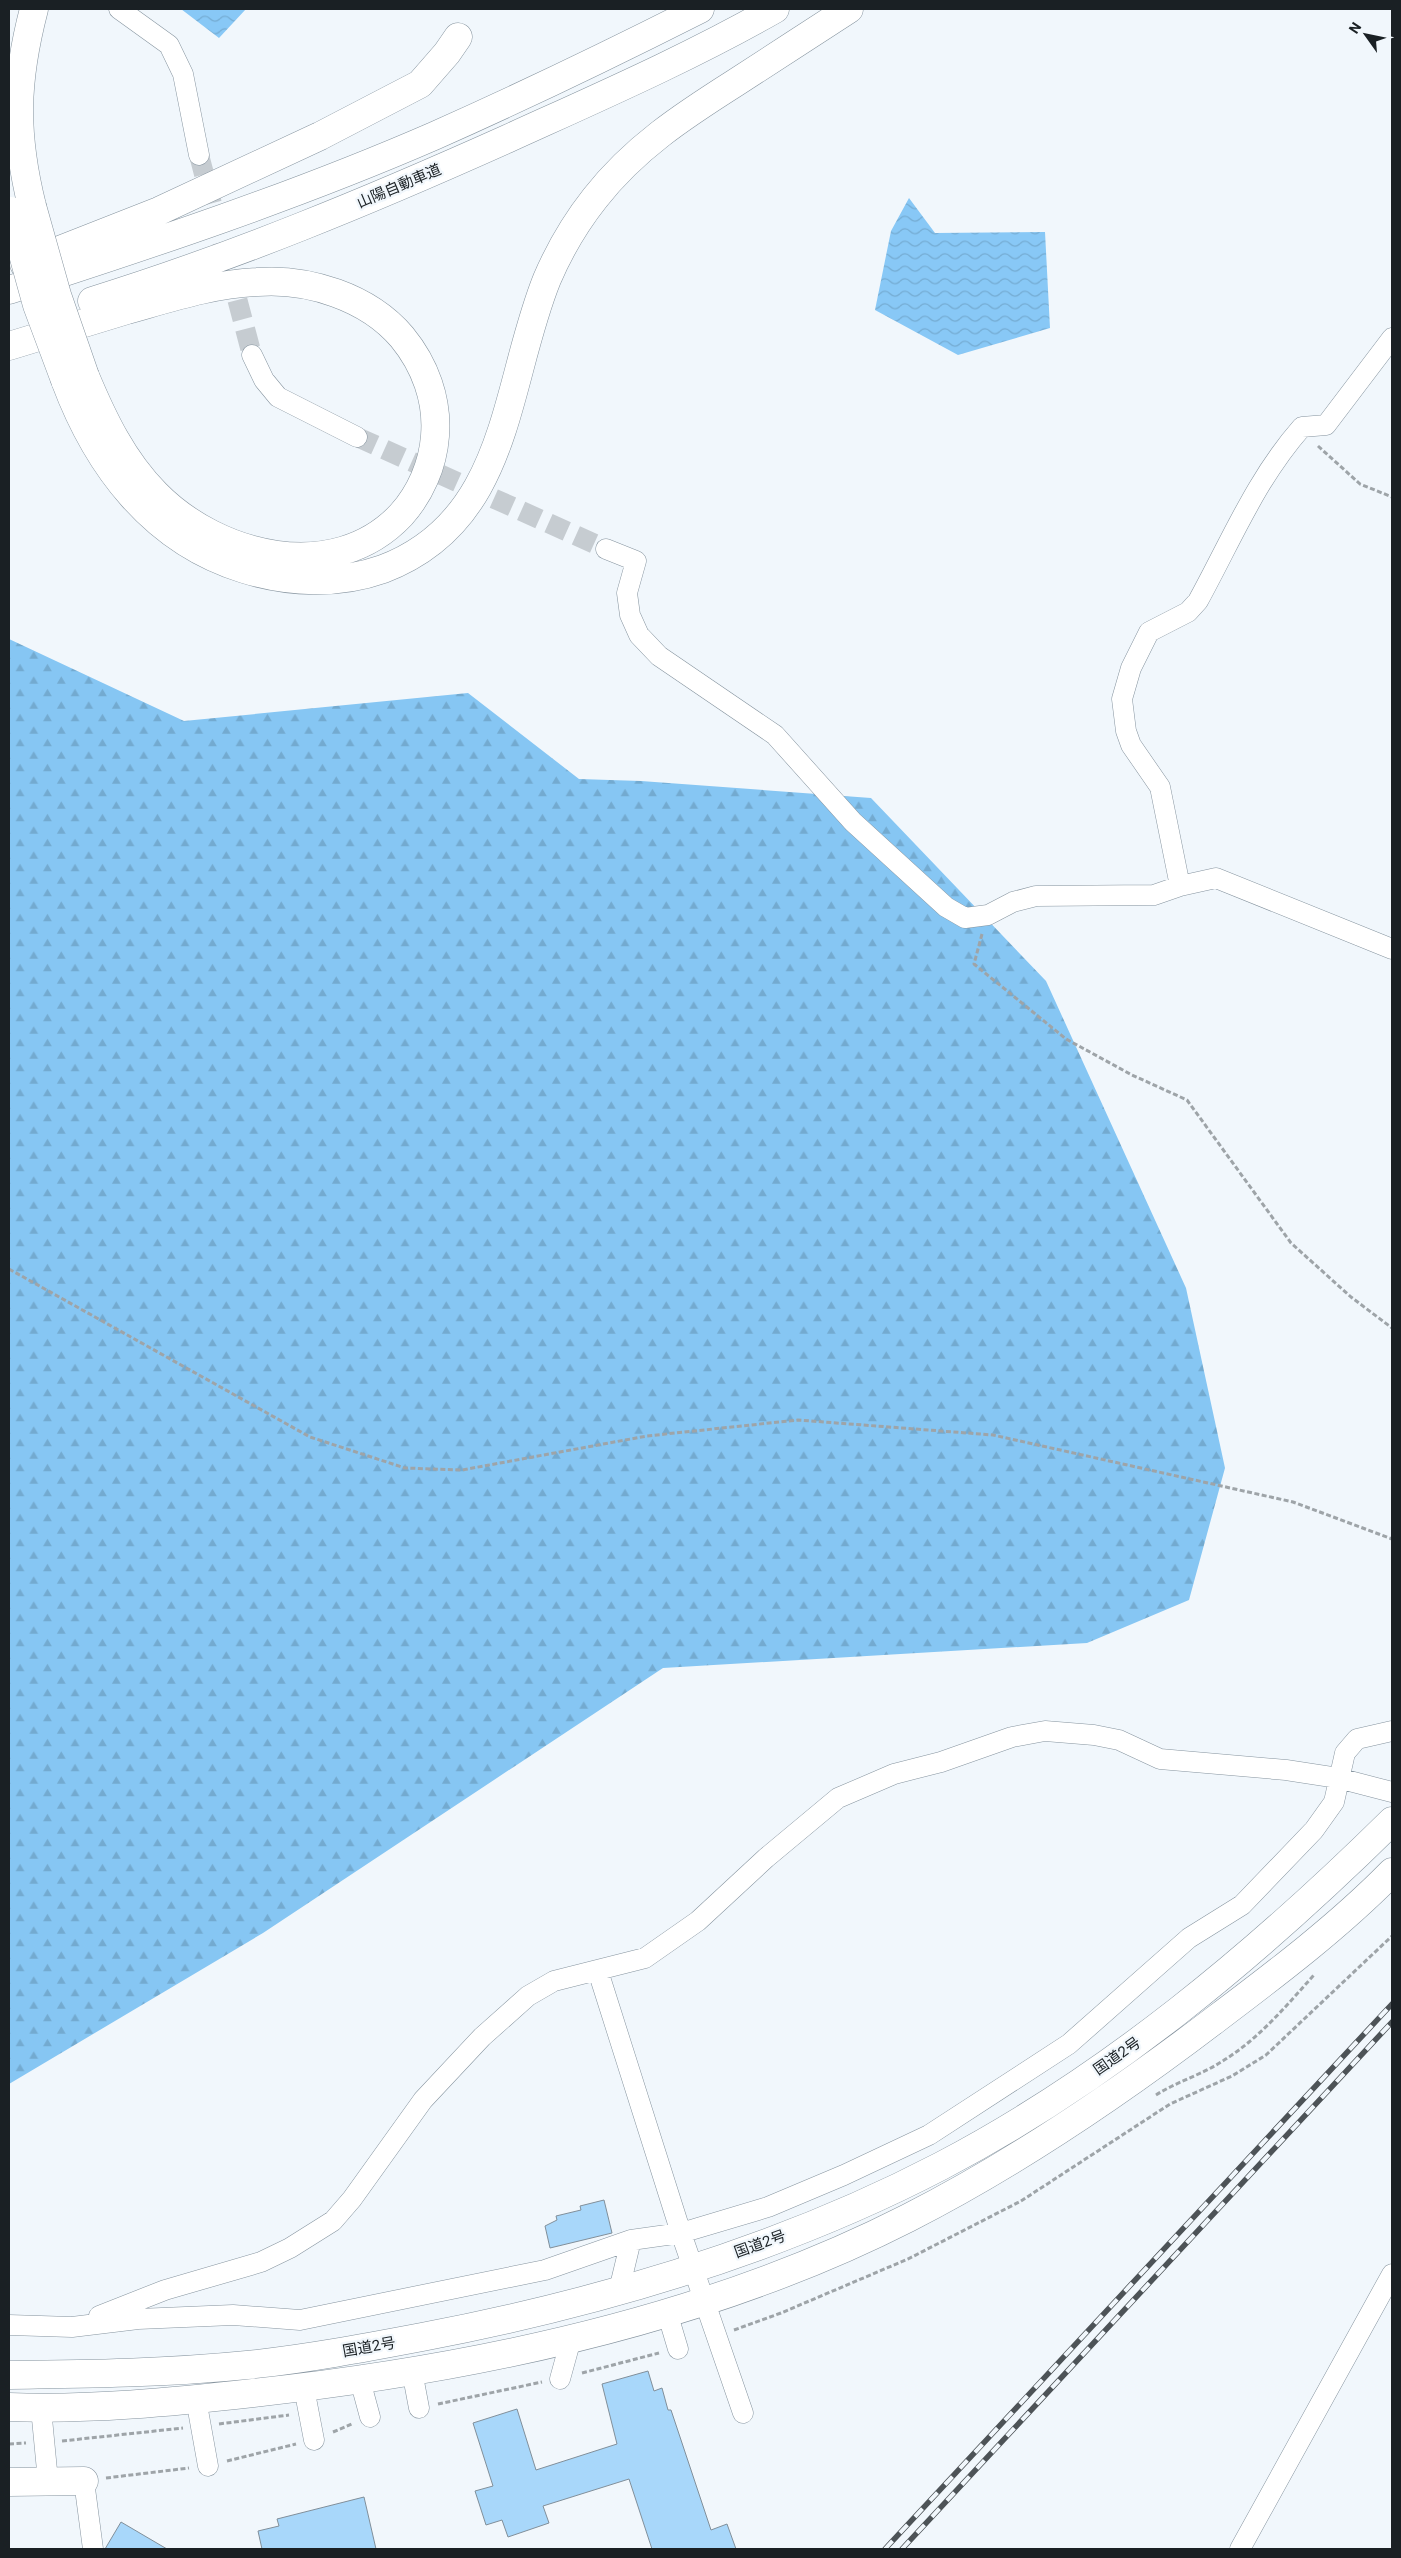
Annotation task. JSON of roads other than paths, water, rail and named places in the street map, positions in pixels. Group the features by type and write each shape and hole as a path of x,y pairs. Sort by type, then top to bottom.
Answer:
{"main road":[{"path":"9,346 195,290 258,282 291,282 316,288 358,303 394,328 411,348 429,383 435,405 434,447 420,487 408,506 394,522 366,542 331,554 295,557 258,552 210,534 158,496 120,446 97,404 75,378 37,304 18,206 20,151 19,80 34,9"},
{"path":"9,290 272,201 434,136 595,62 700,9"},
{"name":"山陽自動車道","path":"9,328 124,291 289,232 448,165 611,92 741,28 775,9"},
{"path":"75,378 77,412 97,450 128,494 156,521 203,553 263,575 301,580 359,577 394,564 424,548 455,520 486,475 501,435 546,281 566,243 593,201 614,174 668,126 849,9"},
{"path":"9,270 159,211 320,136 420,84 447,53 458,37"},
{"name":"国道2号","path":"9,2375 122,2374 248,2365 335,2353 466,2329 619,2290 693,2268 838,2214 939,2167 1064,2093 1204,1991 1344,1869 1392,1821"},
{"name":"国道2号","path":"9,2407 41,2408 196,2399 304,2388 412,2371 571,2339 705,2301 797,2268 906,2219 1015,2159 1150,2069 1283,1968 1370,1895 1392,1872"},
{"path":"9,2482 84,2480"}],"street":[{"path":"118,9 169,45 184,74 199,155"},
{"path":"1180,886 1160,787 1131,745 1126,731 1122,699 1131,668 1149,632 1188,612 1198,601 1262,479 1282,449 1302,427 1326,425 1392,338"},
{"path":"252,355 264,380 278,397 357,438"},
{"path":"606,549 636,561 627,593 630,615 639,635 659,656 775,734 853,822 946,907 965,918 988,915 1013,902 1036,896 1154,895 1180,886 1216,878 1392,949"},
{"path":"72,2327 165,2290 261,2262 290,2248 333,2221 352,2199 423,2100 482,2037 528,1996 554,1981 645,1958 698,1921 766,1858 838,1798 894,1774 941,1762 1012,1737 1045,1731 1094,1735 1119,1740 1160,1759 1286,1770 1338,1778 1392,1792"},
{"path":"9,2326 72,2327 138,2319 233,2315 300,2320 545,2270 631,2240 681,2233 768,2207 844,2175 929,2135 1069,2044 1189,1938 1242,1905 1314,1830 1334,1802 1345,1753 1357,1739 1392,1731"},
{"path":"598,1971 681,2233 743,2413"},
{"path":"619,2290 631,2240"},
{"path":"1240,2549 1392,2274"},
{"path":"667,2312 678,2348"},
{"path":"560,2378 571,2339"},
{"path":"412,2371 419,2408"},
{"path":"360,2380 370,2417"},
{"path":"304,2388 314,2440"},
{"path":"196,2399 208,2466"},
{"path":"41,2408 48,2481"},
{"path":"84,2480 93,2549"}],"water":[{"path":"181,9 246,9 219,38"},
{"path":"909,198 935,233 1045,232 1050,328 958,355 875,310 891,231"}],"tunnel":[{"path":"199,155 252,355"},
{"path":"357,437 606,549"}],"railway":[{"path":"885,2549 1392,2004"},
{"path":"902,2549 1392,2022"}]}
